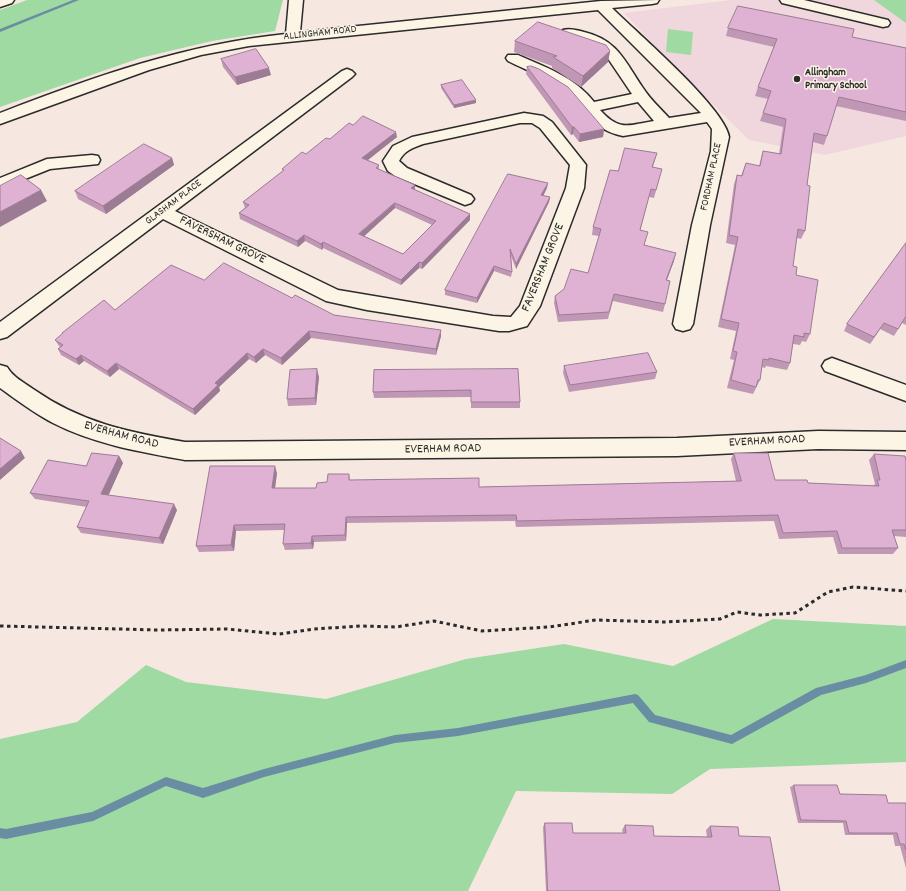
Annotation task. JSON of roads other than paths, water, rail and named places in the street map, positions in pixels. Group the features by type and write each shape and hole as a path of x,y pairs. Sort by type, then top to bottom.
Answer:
{"street":[{"path":"0,3 7,0"},
{"path":"293,37 296,0"},
{"name":"ALLINGHAM ROAD","path":"0,119 88,85 168,60 194,53 250,42 652,0"},
{"path":"787,0 883,23"},
{"name":"FORDHAM PLACE","path":"601,5 712,116 720,129 719,151 701,225 683,324"},
{"path":"568,33 589,37 603,44 611,51 642,97 665,124"},
{"path":"512,58 561,82 575,91 605,125 616,130 623,131 712,116"},
{"name":"GLASHAM PLACE","path":"0,332 347,74"},
{"path":"590,107 642,97"},
{"name":"FAVERSHAM GROVE","path":"163,212 333,296 476,320 504,324 515,323 522,319 530,306 575,188 578,165 546,125 540,120 530,118 520,118 418,140 406,144 395,151 391,160 394,167 398,170 465,199"},
{"path":"0,184 47,164 92,160"},
{"path":"832,366 906,393"},
{"name":"EVERHAM ROAD","path":"0,373 4,380 68,420 101,433 142,444 185,451 537,449 677,447 818,440 906,441"}],"waterway":[{"path":"0,31 77,0"},
{"path":"0,833 6,834 93,816 166,781 203,793 264,773 395,739 458,732 635,698 652,719 732,740 819,691 866,679 906,664"}],"place":[{"name":"Allingham Primary School","path":"797,79"}]}
